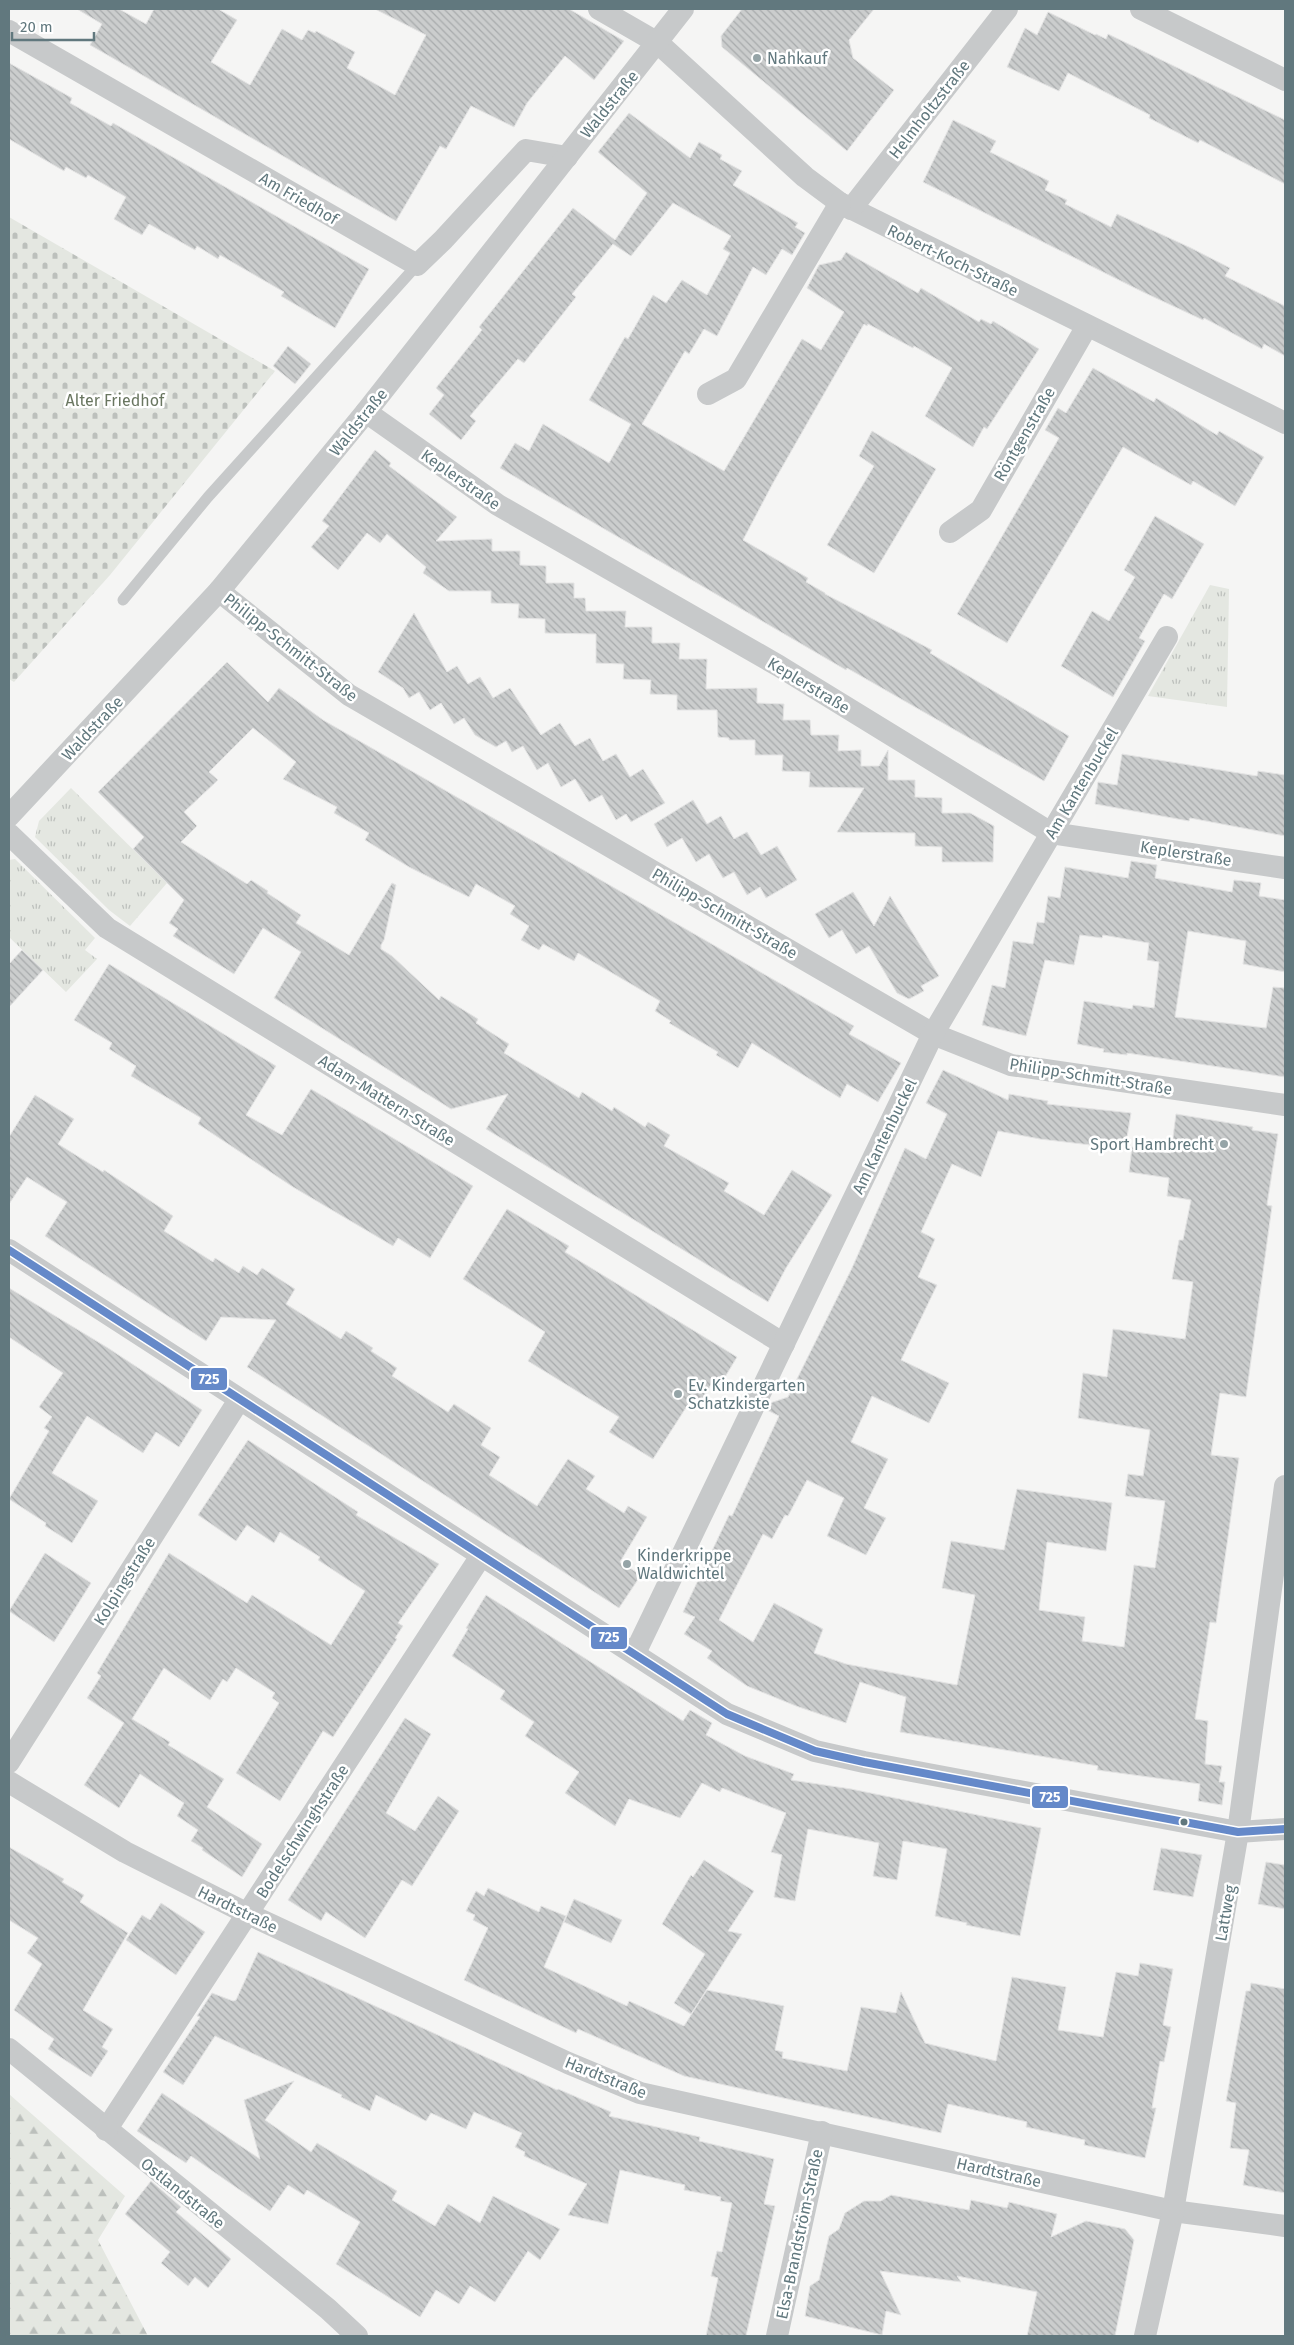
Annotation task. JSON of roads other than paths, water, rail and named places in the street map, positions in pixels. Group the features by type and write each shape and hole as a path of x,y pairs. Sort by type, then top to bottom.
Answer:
{"street":[{"name":"Robert-Koch-Straße","path":"600,9 658,43 805,177 846,206 1285,423"},
{"name":"Waldstraße","path":"9,816 219,591 366,412 684,9"},
{"name":"Helmholtzstraße","path":"708,394 736,379 846,206 1006,9"},
{"path":"1141,9 1285,80"},
{"name":"Am Friedhof","path":"9,31 417,265"},
{"path":"417,265 444,240 526,150 566,158"},
{"name":"Röntgenstraße","path":"950,532 981,510 1087,326"},
{"name":"Keplerstraße","path":"366,412 498,505 779,666 1051,833 1285,868"},
{"name":"Philipp-Schmitt-Straße","path":"219,591 349,695 933,1034 1010,1065 1285,1105"},
{"name":"Am Kantenbuckel","path":"635,1653 933,1034 1167,637"},
{"name":"Adam-Mattern-Straße","path":"9,834 107,928 784,1344"},
{"path":"9,1250 727,1714 814,1751 1238,1832 1285,1829"},
{"name":"Kolpingstraße","path":"9,1762 239,1400"},
{"name":"Lattweg","path":"1146,2336 1173,2211 1238,1832 1285,1486"},
{"name":"Bodelschwinghstraße","path":"106,2130 481,1556"},
{"name":"Hardtstraße","path":"9,1782 125,1852 248,1914 568,2063 640,2093 1173,2211 1285,2226"},
{"name":"Ostlandstraße","path":"9,2049 106,2130 328,2309 357,2336"},
{"name":"Elsa-Brandström-Straße","path":"777,2336 822,2132"}],"lane":[{"path":"123,600 208,497 417,265"}],"place":[{"name":"Nahkauf","path":"757,58"},
{"name":"Sport Hambrecht","path":"1224,1144"},
{"name":"Ev. Kindergarten Schatzkiste","path":"678,1394"},
{"name":"Kinderkrippe Waldwichtel","path":"627,1564"}],"park label":[{"name":"Alter Friedhof","path":"115,400"}]}
